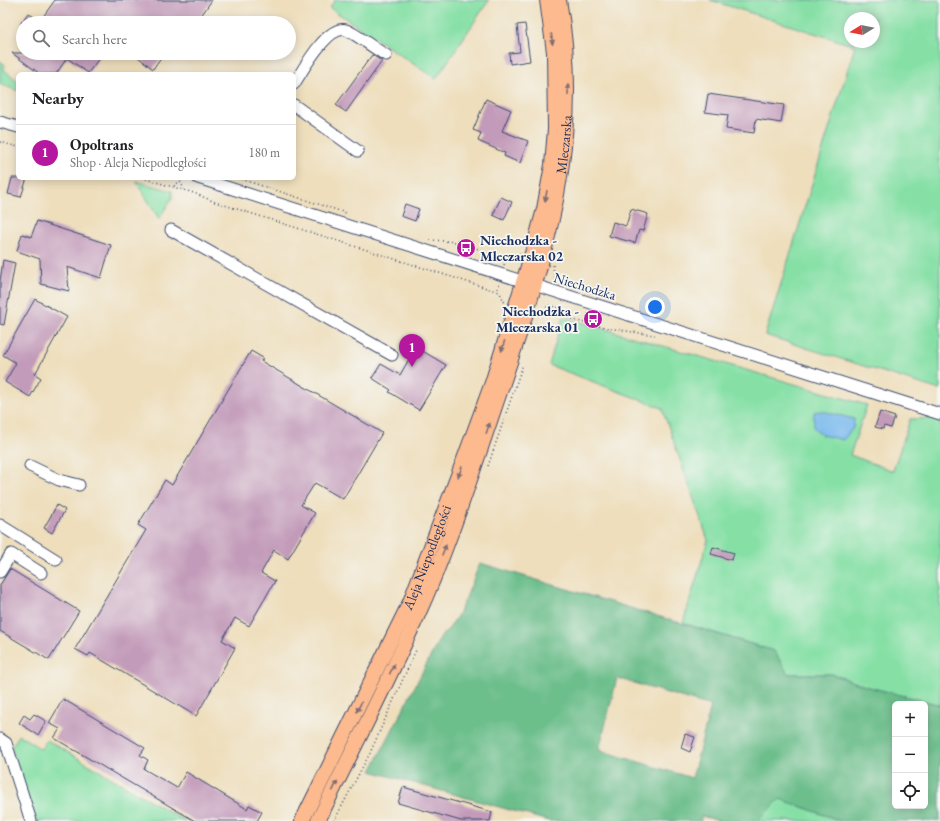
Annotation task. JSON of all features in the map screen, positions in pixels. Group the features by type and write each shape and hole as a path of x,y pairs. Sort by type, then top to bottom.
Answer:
{"main road":[{"name":"Mleczarska","path":"529,284 552,165 555,129 554,52 547,0"},
{"name":"Mleczarska","path":"529,284 555,210 567,129 568,92 566,48 559,0"},
{"name":"Aleja Niepodległości","path":"302,821 332,764 410,602 529,284"},
{"name":"Aleja Niepodległości","path":"318,821 417,616 453,530 529,284"}],"street":[{"path":"296,81 327,36 336,30 346,30 386,55"},
{"path":"296,106 358,151"},
{"path":"0,122 16,126"},
{"name":"Niechodzka","path":"204,180 940,414"},
{"path":"171,230 392,355"},
{"path":"30,466 59,480 79,485"},
{"path":"0,525 56,560"},
{"path":"0,572 11,554 41,572"},
{"path":"0,739 6,743 31,821"}],"path":[{"path":"0,142 16,146"},
{"path":"149,180 186,190 345,244 497,291"},
{"path":"244,180 349,214"},
{"path":"173,187 180,181 186,190"},
{"path":"430,240 459,242 474,247 505,262"},
{"path":"536,318 550,305 559,308 561,314 565,316 607,328 657,335"}],"green space":[{"path":"335,0 489,0 436,79 330,8"},
{"path":"710,0 940,0 940,390 765,335 854,48 880,48 880,12 844,12 844,43"},
{"path":"0,61 5,65 4,70 16,79 16,90 0,84"},
{"path":"136,181 172,191 172,198 159,219"},
{"path":"563,317 867,405 850,455 893,471 910,419 940,418 940,705 865,686 832,674 788,674 774,651 683,623 708,540 662,408 549,365"},
{"path":"480,563 774,651 788,674 832,674 865,686 924,701 892,701 892,809 928,809 928,702 940,705 940,821 841,821 780,799 758,821 720,821 701,816 701,821 549,821 371,771 441,636 459,613","holes":["617,678 711,706 692,778 599,750"]},
{"path":"19,735 41,749 47,740 185,821 36,821 11,748"},
{"path":"780,799 841,821 758,821"}],"water":[{"path":"822,411 854,419 853,428 843,440 822,435 814,428 814,412"}],"building":[{"path":"55,0 212,0 201,16 44,16"},
{"path":"525,24 530,61 510,64 509,53 520,52 517,25"},
{"path":"372,55 382,61 346,112 336,105"},
{"path":"21,60 66,60 57,72 37,72"},
{"path":"70,60 98,60 89,72"},
{"path":"142,60 159,60 153,69"},
{"path":"708,94 784,105 781,123 756,119 754,133 726,129 728,115 705,112"},
{"path":"486,99 511,110 502,131 528,141 520,163 504,156 505,153 478,141 481,133 473,130"},
{"path":"12,178 16,178 16,180 26,180 21,197 8,194"},
{"path":"501,197 512,202 504,220 493,215"},
{"path":"405,204 419,209 415,221 401,216"},
{"path":"631,209 648,214 643,231 639,230 635,243 609,236 613,222 626,226"},
{"path":"37,221 111,245 101,278 67,267 69,291 41,284 40,259 17,251 22,234 31,237"},
{"path":"3,260 15,263 4,325 0,324 0,281"},
{"path":"35,299 67,317 35,374 41,378 30,397 5,382 16,363 3,355"},
{"path":"416,347 446,365 419,410 389,392 391,390 372,378 381,364 400,375"},
{"path":"251,351 263,358 261,361 382,433 343,499 315,483 301,505 315,513 288,559 274,550 261,573 275,581 249,626 235,618 222,640 235,648 196,716 90,653 88,656 75,649 146,530 138,525 165,480 172,485"},
{"path":"880,412 895,417 891,428 884,426 883,429 875,427"},
{"path":"57,505 65,510 52,533 44,528"},
{"path":"713,547 734,553 732,560 711,554"},
{"path":"10,569 79,611 49,660 0,631 0,585"},
{"path":"63,699 145,748 140,755 148,760 144,769 177,788 186,772 247,809 249,805 262,812 257,821 195,821 54,738 60,729 49,723"},
{"path":"34,714 46,721 38,735 19,723 24,715 30,719"},
{"path":"685,734 695,737 690,752 681,748"},
{"path":"403,787 492,812 490,821 461,821 398,803"}],"place":[{"name":"Niechodzka - Mleczarska 02","path":"466,248"},
{"name":"Niechodzka - Mleczarska 01","path":"593,319"},
{"name":"Opoltrans","path":"412,367"}]}
